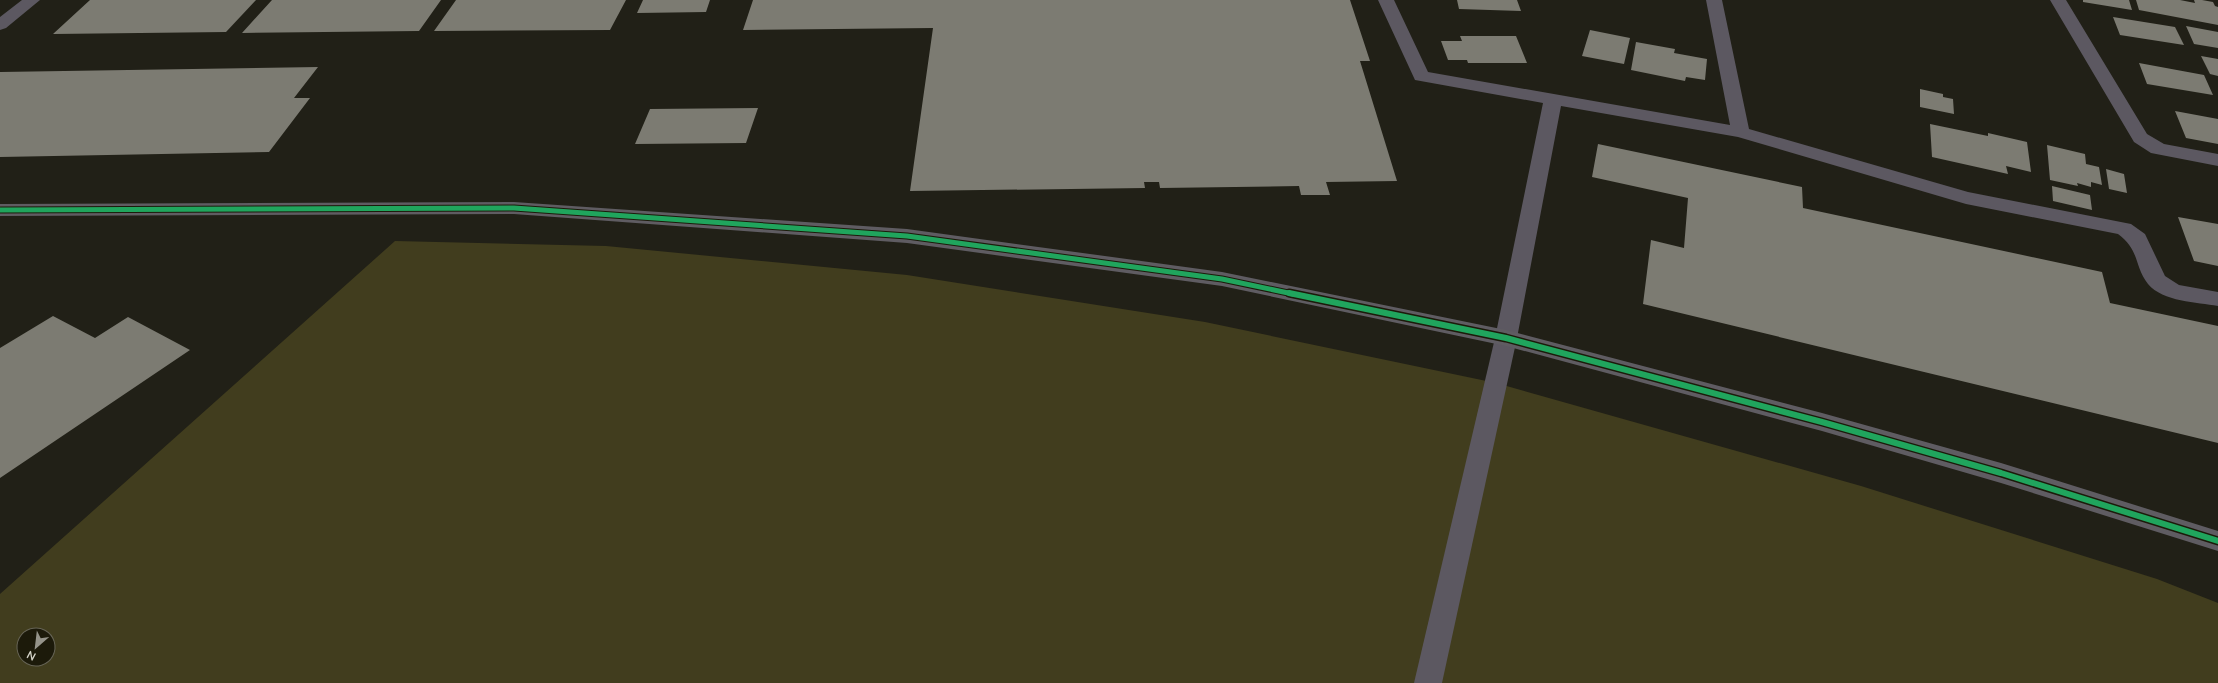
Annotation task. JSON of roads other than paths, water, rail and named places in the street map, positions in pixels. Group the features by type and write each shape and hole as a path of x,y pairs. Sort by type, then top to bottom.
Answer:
{"street":[{"path":"0,25 32,0"},
{"path":"1386,0 1421,76 1741,132 1966,198 2124,229 2138,239 2156,280 2173,291 2218,299"},
{"path":"1714,0 1741,132"},
{"path":"2058,0 2140,138 2158,149 2218,160"},
{"path":"1428,683 1506,338 1553,99"},
{"path":"0,210 514,208 907,236 1222,279 1506,338 1971,465 2218,541"},
{"path":"2183,531 2218,551"}]}
